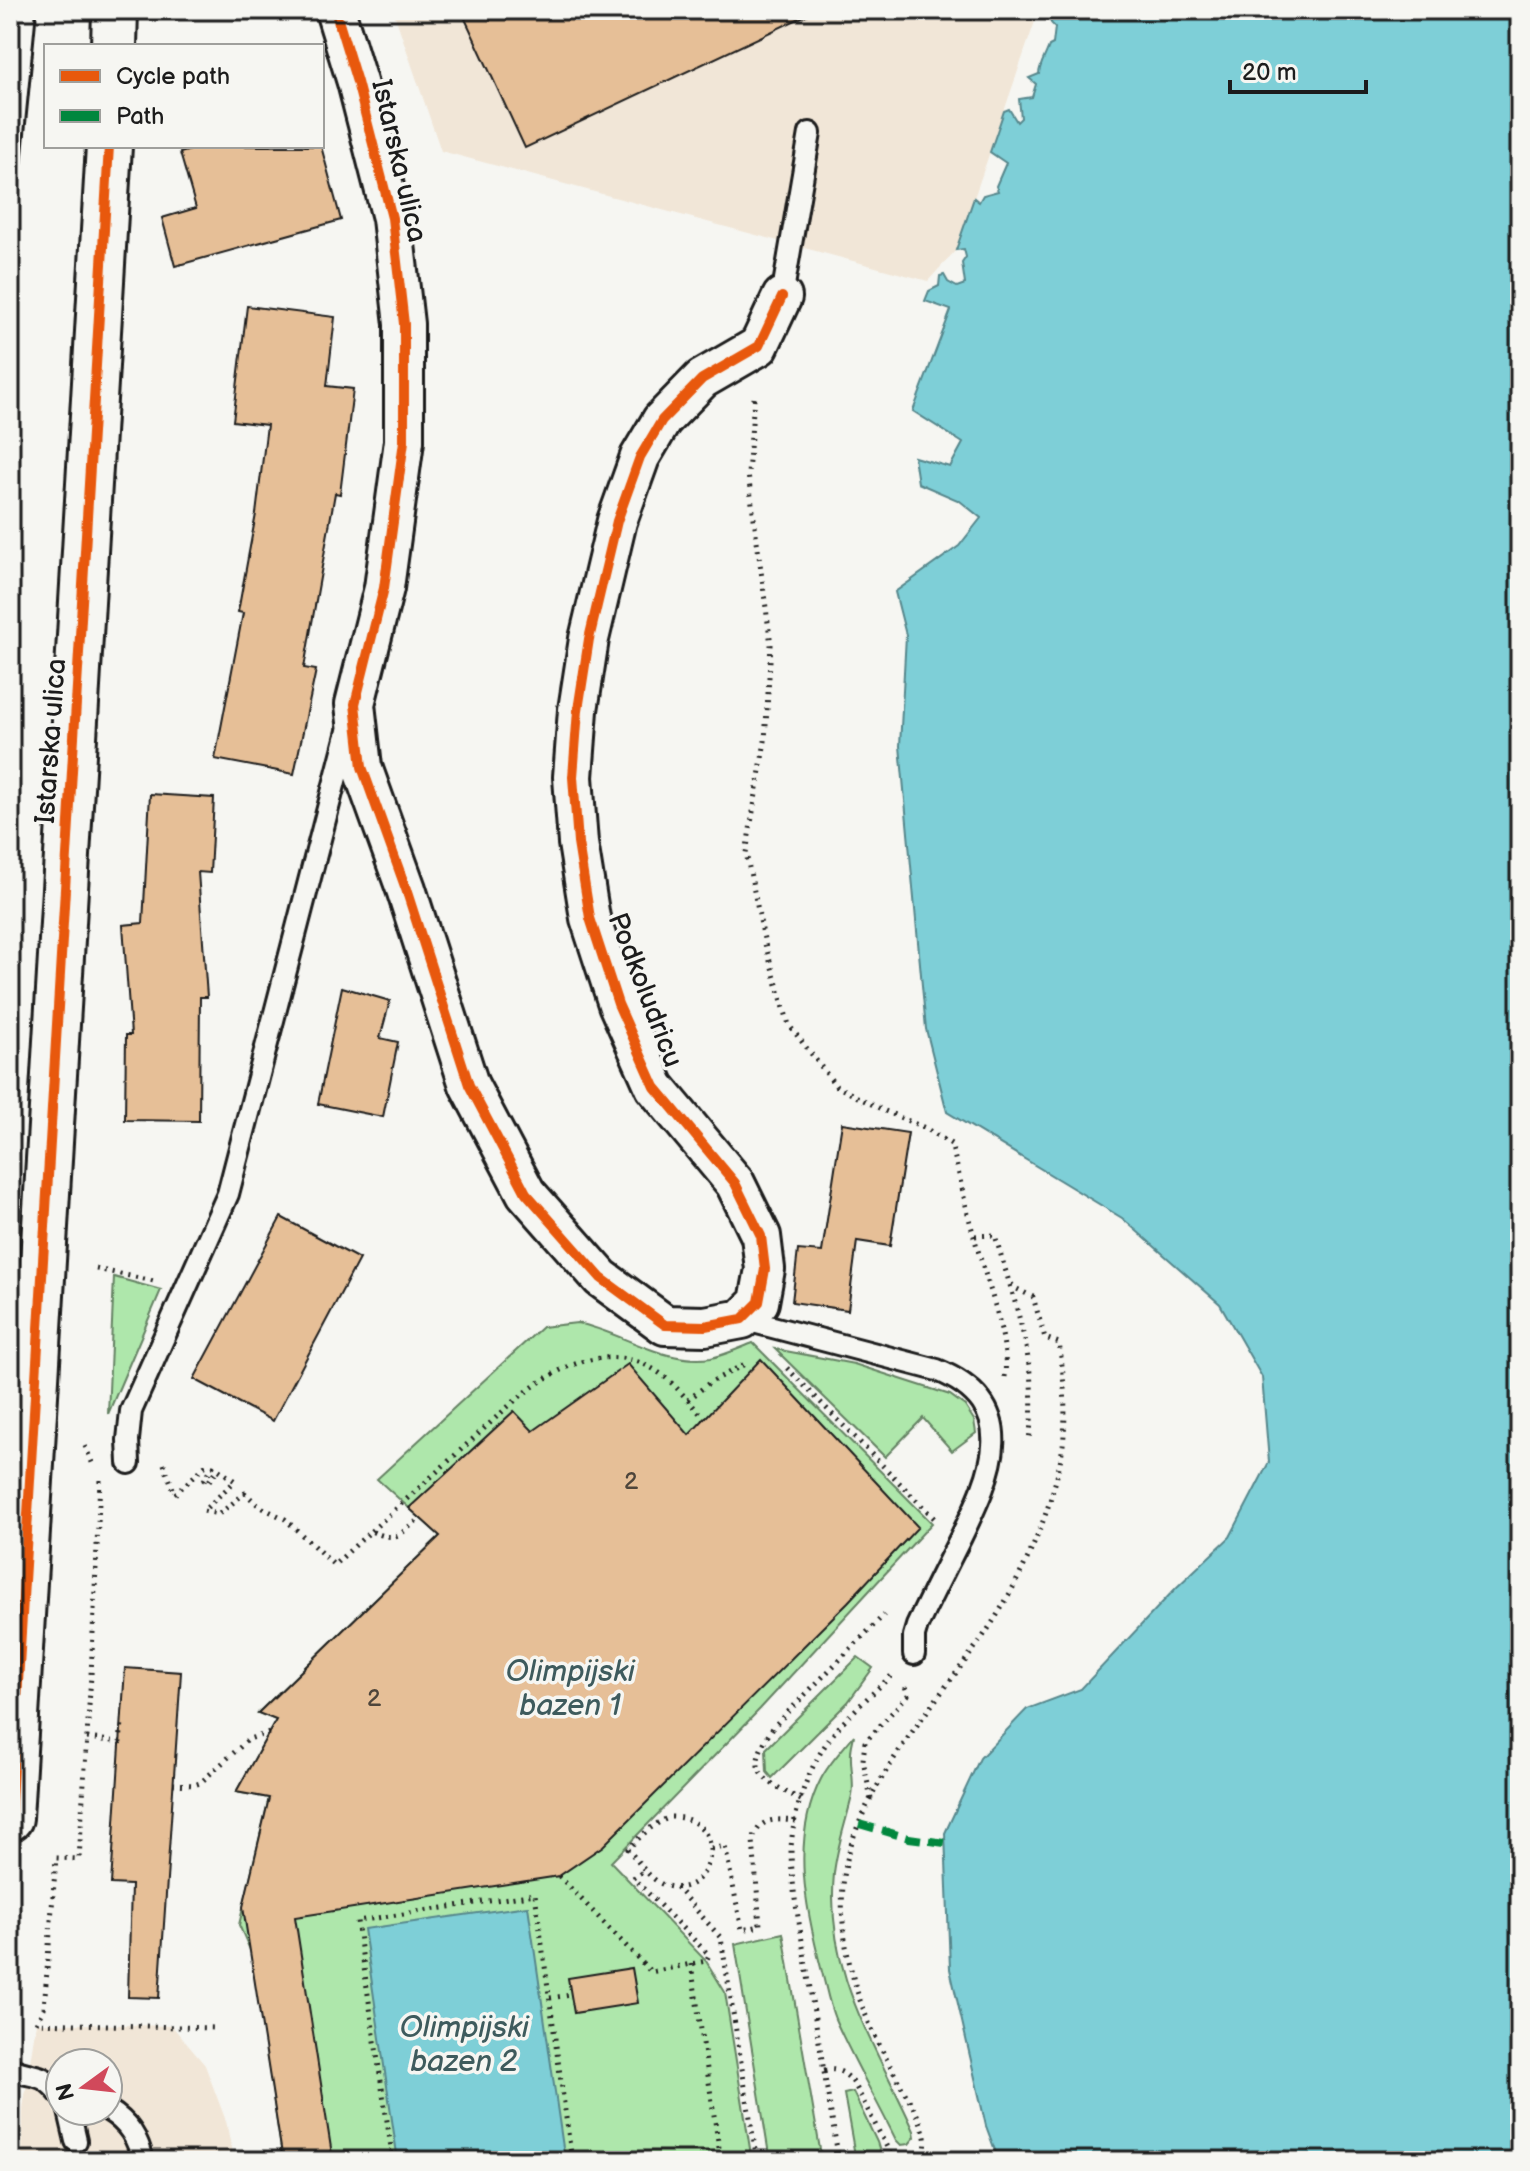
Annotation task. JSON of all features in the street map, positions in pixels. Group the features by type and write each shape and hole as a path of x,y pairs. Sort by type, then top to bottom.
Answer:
{"main road":[{"path":"114,44 115,10"},
{"name":"Istarska ulica","path":"10,1818 18,1500 79,688 109,148"}],"street":[{"name":"Istarska ulica","path":"335,10 361,95 392,218 404,324 404,441 384,588 355,704"},
{"path":"759,346 782,297"},
{"name":"Podkoludricu","path":"742,1319 759,1302 765,1269 761,1236 735,1183 655,1087 618,1004 590,918 578,843 573,777 578,710 589,639 617,521 640,457 662,420 702,379 759,346"},
{"path":"355,704 362,767 406,889 469,1085 526,1193 601,1278 665,1325 705,1326 742,1319"}],"lane":[{"path":"10,164 25,10"},
{"path":"782,297 810,133"},
{"name":"Istarska ulica","path":"129,1463 131,1411 228,1194 355,704"},
{"path":"742,1319 937,1370 965,1384 979,1397 993,1427 990,1471 914,1636 914,1654"},
{"path":"10,2068 44,2078"},
{"path":"124,2122 136,2136 143,2161"},
{"path":"73,2127 76,2141"}],"path":[{"path":"759,346 748,474 771,645 765,741 746,853 765,944 789,1025 836,1086 925,1128 951,1144 998,1322"},
{"path":"974,1236 995,1235 1029,1355 1031,1415 1027,1451"},
{"path":"96,1269 148,1279"},
{"path":"919,2161 925,2150 924,2130 862,2005 852,1976 841,1898 844,1873 857,1827 871,1799 931,1705 996,1616 1041,1525 1057,1472 1063,1444 1064,1388 1059,1343 1045,1338 1033,1297 1009,1282"},
{"path":"160,1452 175,1494 205,1466 213,1466 204,1480 208,1482 218,1469 235,1481 203,1511 219,1514 245,1493 259,1506 285,1519 334,1565 522,1394 558,1371 596,1359 634,1360 659,1372 705,1419"},
{"path":"779,1361 797,1375 917,1501"},
{"path":"688,1400 709,1383 752,1362"},
{"path":"85,1446 101,1483 79,1859 56,1858 44,2008 36,2023 215,2028"},
{"path":"371,1531 386,1538 397,1536 420,1518"},
{"path":"801,1800 764,1778 757,1768 757,1757 767,1736 896,1602 908,1597 930,1598"},
{"path":"839,2161 795,1899 791,1849 801,1800 818,1756 833,1734 914,1654"},
{"path":"871,1799 863,1760 865,1742 908,1695"},
{"path":"87,1738 120,1742 122,1723"},
{"path":"173,1784 200,1783 249,1739 269,1733"},
{"path":"682,1817 702,1828 711,1849 705,1872 687,1886 676,1887 654,1879 628,1849 660,1821 682,1817"},
{"path":"711,1849 725,1846 742,1930 760,1926 753,1840 760,1824 776,1820 796,1821"},
{"path":"559,1876 651,1972 706,1961 709,1955 633,1878 646,1870"},
{"path":"676,1887 721,1938 757,2161"},
{"path":"393,2161 357,1921 535,1894 572,2161"},
{"path":"691,1964 721,2161"},
{"path":"550,1998 571,1995"},
{"path":"824,2070 840,2070 847,2074 894,2161"}],"shaded area":[{"path":"393,10 1039,10 956,250 928,281 441,151"},
{"path":"36,2023 172,2026 205,2065 226,2121 234,2161 22,2161 23,2108"}],"green space":[{"path":"114,1277 161,1290 108,1414"},
{"path":"577,1323 659,1352 693,1359 716,1357 753,1343 932,1523 760,1709 611,1862 706,1961 725,1992 752,2161 283,2161 251,1952 239,1925 269,1798 236,1792 276,1720 258,1713 440,1536 377,1479 542,1327"},
{"path":"775,1349 854,1364 950,1395 965,1406 974,1420 976,1433 952,1451 923,1418 885,1457"},
{"path":"858,1657 873,1668 848,1702 772,1778 767,1772 766,1749"},
{"path":"854,1735 851,1748 853,1791 835,1863 833,1910 837,1944 856,2007 914,2131 915,2137 909,2144 901,2145 835,2019 806,1900 803,1850 811,1802 824,1773"},
{"path":"783,1933 822,2161 770,2161 735,1944"},
{"path":"853,2092 883,2161 856,2161 844,2094"}],"water":[{"path":"1054,10 1520,10 1520,2161 999,2161 986,2126 950,1969 945,1833 980,1758 1027,1709 1081,1689 1176,1588 1230,1537 1269,1462 1262,1377 1220,1304 1122,1218 947,1112 926,1029 900,746 906,635 895,592 959,546 981,518 960,501 918,483 914,457 950,467 963,443 913,411 951,310 925,301 929,291 939,286 940,276 944,275 948,282 957,287 965,284 964,249 956,250 974,198 979,202 983,195 998,191 996,186 1006,163 990,152 1004,111 1009,109 1017,122 1021,118 1019,99 1032,97 1036,84 1029,78 1039,74 1049,46 1053,44 1055,27 1049,17"},
{"name":"Olimpijski bazen 2","path":"528,1906 565,2161 398,2161 364,1929"}],"building":[{"path":"461,10 817,10 525,148"},
{"path":"198,148 322,148 341,220 175,266 162,218 196,208 180,153"},
{"path":"247,306 335,317 327,386 353,389 340,494 335,493 304,668 316,670 294,774 215,759 243,613 238,612 256,514 267,425 233,421"},
{"path":"150,794 214,798 210,873 198,872 207,997 200,997 199,1121 125,1120 126,1035 131,1035 123,925 143,923"},
{"path":"342,987 390,1001 380,1038 398,1042 383,1117 318,1104"},
{"path":"842,1123 908,1133 890,1246 857,1241 848,1310 792,1302 798,1250 822,1252"},
{"path":"281,1217 359,1259 273,1421 194,1379"},
{"path":"761,1359 918,1527 848,1602 603,1846 559,1876 295,1917 333,2161 283,2161 243,1907 269,1798 236,1792 276,1720 258,1713 440,1536 409,1508 514,1411 533,1431 628,1364 689,1435"},
{"path":"125,1668 181,1672 159,1998 128,1997 131,1885 111,1884"},
{"path":"632,1968 638,2003 574,2013 568,1978"}],"marked path":[{"path":"859,1824 909,1838 945,1843"}],"cycle path":[{"path":"335,10 392,218 404,324 404,441 384,588 355,704 362,767 406,889 469,1085 526,1193 601,1278 665,1325 705,1326 742,1319 759,1302 765,1269 761,1236 735,1183 655,1087 618,1004 590,918 578,843 573,777 578,710 589,639 617,521 640,457 662,420 702,379 759,346 782,297"},
{"path":"10,1818 109,148"}],"water label":[{"name":"Olimpijski bazen 1","path":"570,1689"}]}
